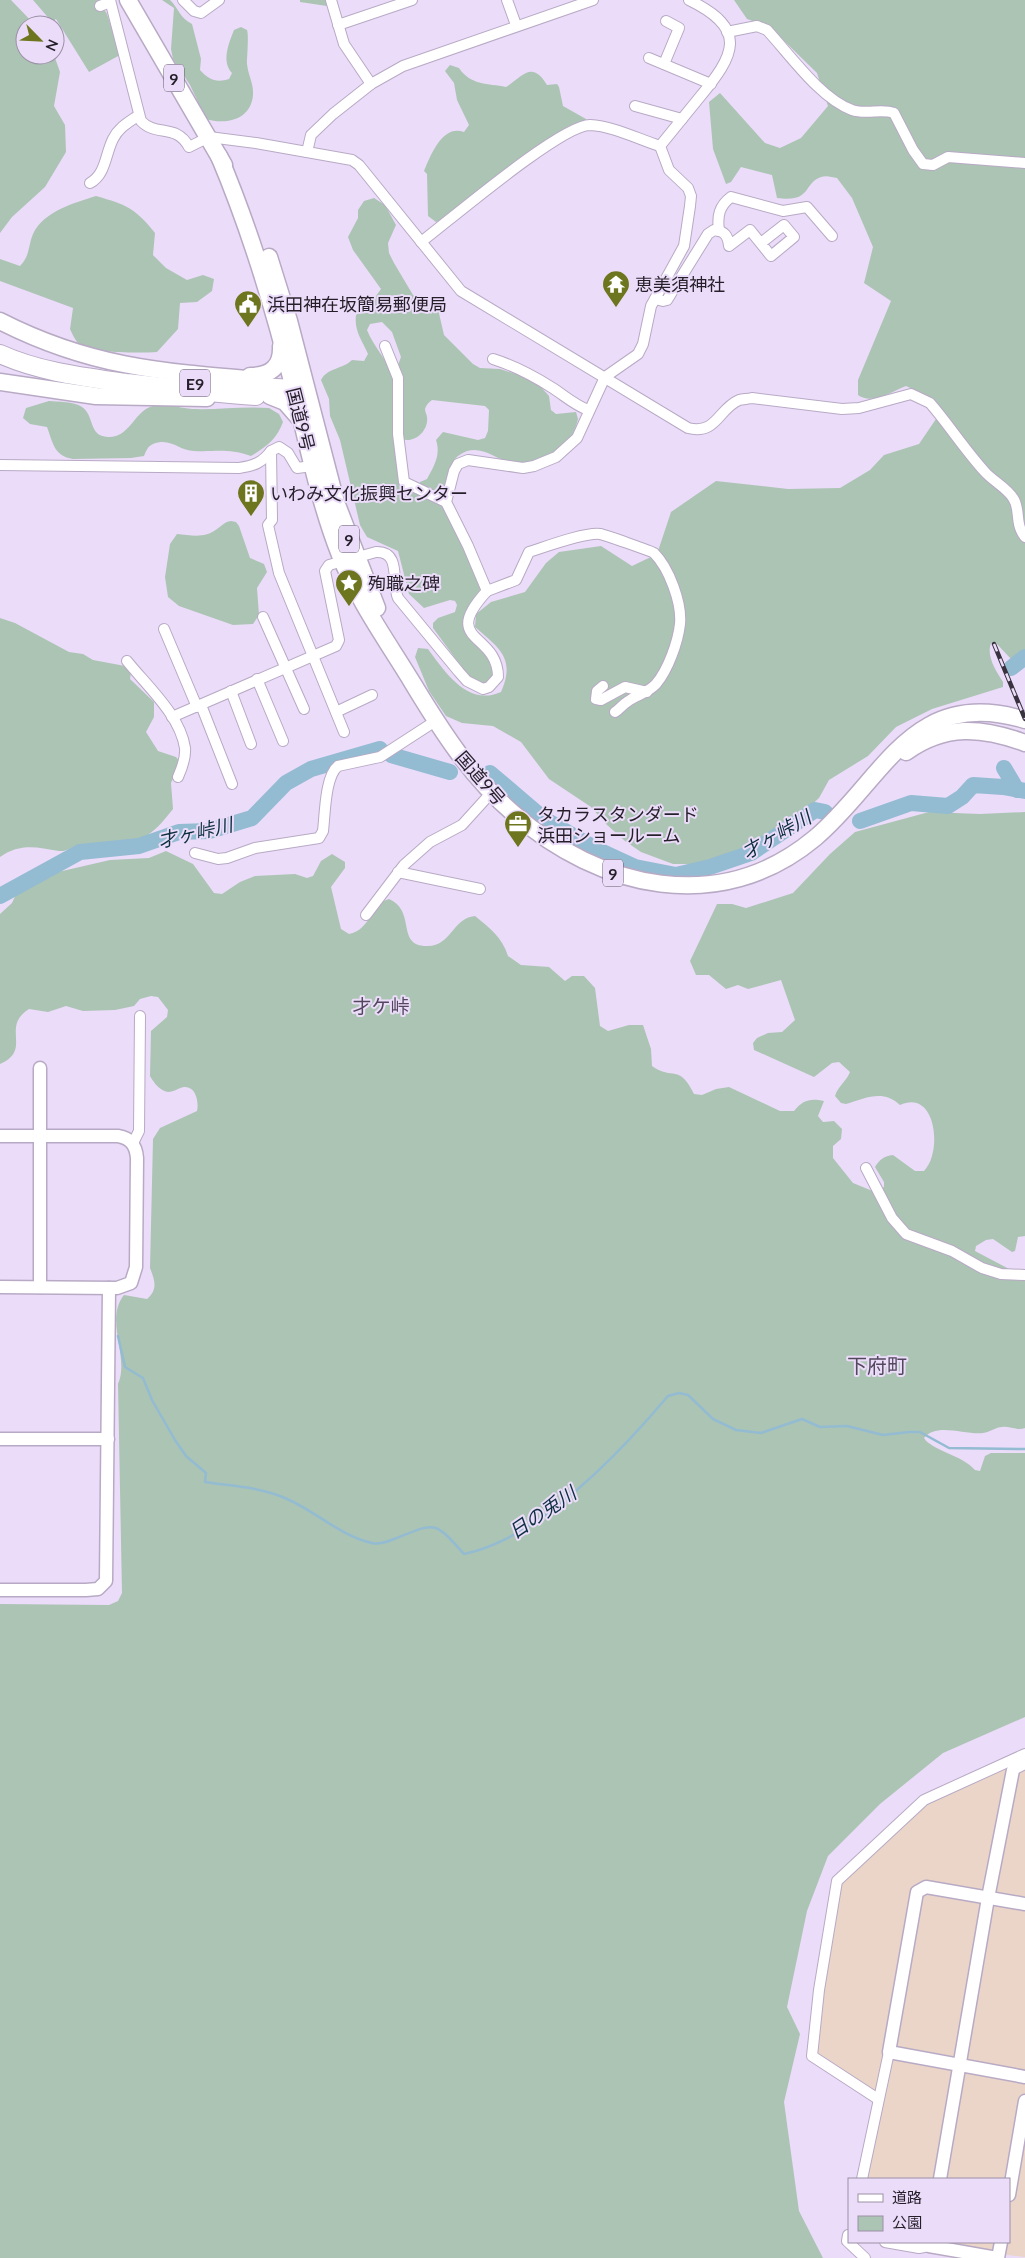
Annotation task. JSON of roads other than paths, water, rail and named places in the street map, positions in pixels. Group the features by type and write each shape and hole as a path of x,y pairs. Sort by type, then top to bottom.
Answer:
{"highway":[{"name":"国道9号","path":"128,0 209,138 262,238 278,282 296,349 300,388 300,422 332,533 349,558"},
{"name":"国道9号","path":"218,156 253,242 280,338 300,388 331,485 349,558 365,606 463,760 491,793 539,833 565,851 630,879 681,886 704,885 732,880 748,876 785,858 824,830 897,748 927,726 941,720 971,714 1019,718"},
{"path":"0,321 41,341 100,360 152,371 228,376 260,376 274,370 281,354 280,338"},
{"name":"E9","path":"0,354 52,371 97,379 187,390 263,396"},
{"path":"228,376 300,388"},
{"name":"E9","path":"97,379 300,388"},
{"path":"0,382 96,396 183,398 284,395 300,388"},
{"path":"263,396 288,404 300,422"},
{"name":"国道9号","path":"870,778 918,743 942,734 980,730 1025,743"}],"street":[{"path":"183,0 194,11 201,13 219,0"},
{"path":"331,0 344,44 372,84"},
{"path":"338,26 412,0"},
{"path":"507,0 516,26"},
{"path":"307,152 311,134 372,84 402,66 593,0"},
{"path":"660,146 711,84 729,56 731,44 727,32 715,14 689,0"},
{"path":"107,3 139,116 145,126 178,133 189,147 209,138 342,157 359,165 461,291 688,428 698,430 712,425 739,400 767,400 842,409 859,408 911,394 919,396 930,403 984,471 1012,496 1017,504 1017,519 1020,531 1025,537"},
{"path":"664,64 679,28 666,21"},
{"path":"727,32 757,26 767,30 826,94 839,104 855,111 872,113 886,110 894,113 912,150 923,164 933,164 948,157 1025,162"},
{"path":"650,58 711,84"},
{"path":"635,106 682,120"},
{"path":"90,184 98,179 113,139 121,127 139,116"},
{"path":"421,242 538,152 572,130 589,125 606,128 660,146"},
{"path":"446,502 454,471 458,464 468,460 523,468 544,463 564,452 577,438 604,377 638,354 643,344 655,299 684,246 691,196 688,188 669,170 660,146"},
{"path":"719,231 719,212 722,204 731,197 783,211 807,206 832,236"},
{"path":"655,299 667,300 708,234 714,230 719,231 728,238 729,246 750,230 761,243"},
{"path":"385,346 398,378 398,434 404,482 446,502 468,546 487,591"},
{"path":"493,359 518,367 553,388 572,403 588,410"},
{"path":"0,466 239,468 253,466 265,460 276,447 284,448 297,468 312,466"},
{"path":"272,451 272,520 268,525 279,573 344,732"},
{"path":"172,717 336,646 339,640 325,571 328,565 349,558 382,552 390,556 395,568 395,586 398,598 459,672 467,680 482,689 495,683 498,671 490,652 470,632 467,624 473,606 487,591 516,580 530,552 600,534 652,552 670,579 677,600 680,623 675,642 660,679 647,692 627,701 615,712"},
{"path":"263,617 304,709"},
{"path":"164,628 232,784"},
{"path":"127,661 172,717 185,749 184,762 178,778"},
{"path":"257,679 283,741"},
{"path":"603,686 598,691 596,698 601,700 625,687 647,692"},
{"path":"231,691 252,744"},
{"path":"336,712 372,695"},
{"path":"194,852 218,859 227,858 256,848 319,838 323,831 329,784 334,770 338,766 380,757 437,720"},
{"path":"366,915 398,872 430,842 462,826 491,793"},
{"path":"398,872 480,889"},
{"path":"133,1143 139,1131 140,1016"},
{"path":"40,1068 40,1287"},
{"path":"0,1136 118,1136 129,1139 133,1143 138,1158 136,1273 131,1283 108,1288 0,1287"},
{"path":"866,1168 892,1218 906,1234 952,1251 982,1268 1001,1274 1025,1276"},
{"path":"0,1590 86,1590 103,1586 107,1568 108,1288"},
{"path":"0,1439 108,1439"},
{"path":"878,2099 870,2096 812,2056 819,1990 837,1881 924,1800 1025,1754"},
{"path":"940,2178 988,1898 1019,1767"},
{"path":"862,2178 879,2105 878,2099 889,2052 917,1892 926,1887 1025,1904"},
{"path":"889,2052 1025,2077"},
{"path":"1010,2190 1025,2100"},
{"path":"849,2243 865,2258"},
{"path":"891,2243 919,2248 929,2244 998,2258 1001,2243"}],"waterway":[{"path":"1011,668 1025,657"},
{"name":"才ヶ峠川","path":"0,896 80,852 139,846 179,832 209,831 252,818 286,783 311,769 380,749"},
{"name":"才ヶ峠川","path":"391,755 450,772"},
{"path":"1004,768 1017,790"},
{"name":"才ヶ峠川","path":"490,773 544,819 596,849 635,867 676,875 710,867 751,853 815,810 825,812"},
{"name":"才ヶ峠川","path":"860,821 911,803 948,806 962,797 973,785 1025,791"},
{"name":"日の兎川","path":"118,1336 125,1367 143,1378 152,1400 175,1440 186,1456 206,1473 205,1482 253,1489 280,1496 303,1507 348,1534 375,1544 386,1542 426,1527 433,1527 446,1535 464,1554 493,1545 521,1531 576,1491 626,1443 668,1396 679,1393 688,1395 713,1419 736,1430 761,1433 802,1419 820,1427 847,1426 883,1435 920,1432 949,1448 1025,1449"}],"railway":[{"path":"994,644 1025,719"}],"place":[{"name":"恵美須神社","path":"616,308"},
{"name":"浜田神在坂簡易郵便局","path":"248,328"},
{"name":"いわみ文化振興センター","path":"251,517"},
{"name":"殉職之碑","path":"349,607"},
{"name":"タカラスタンダード 浜田ショールーム","path":"518,848"}],"district":[{"name":"才ケ峠","path":"381,1005"},
{"name":"下府町","path":"877,1365"}]}
